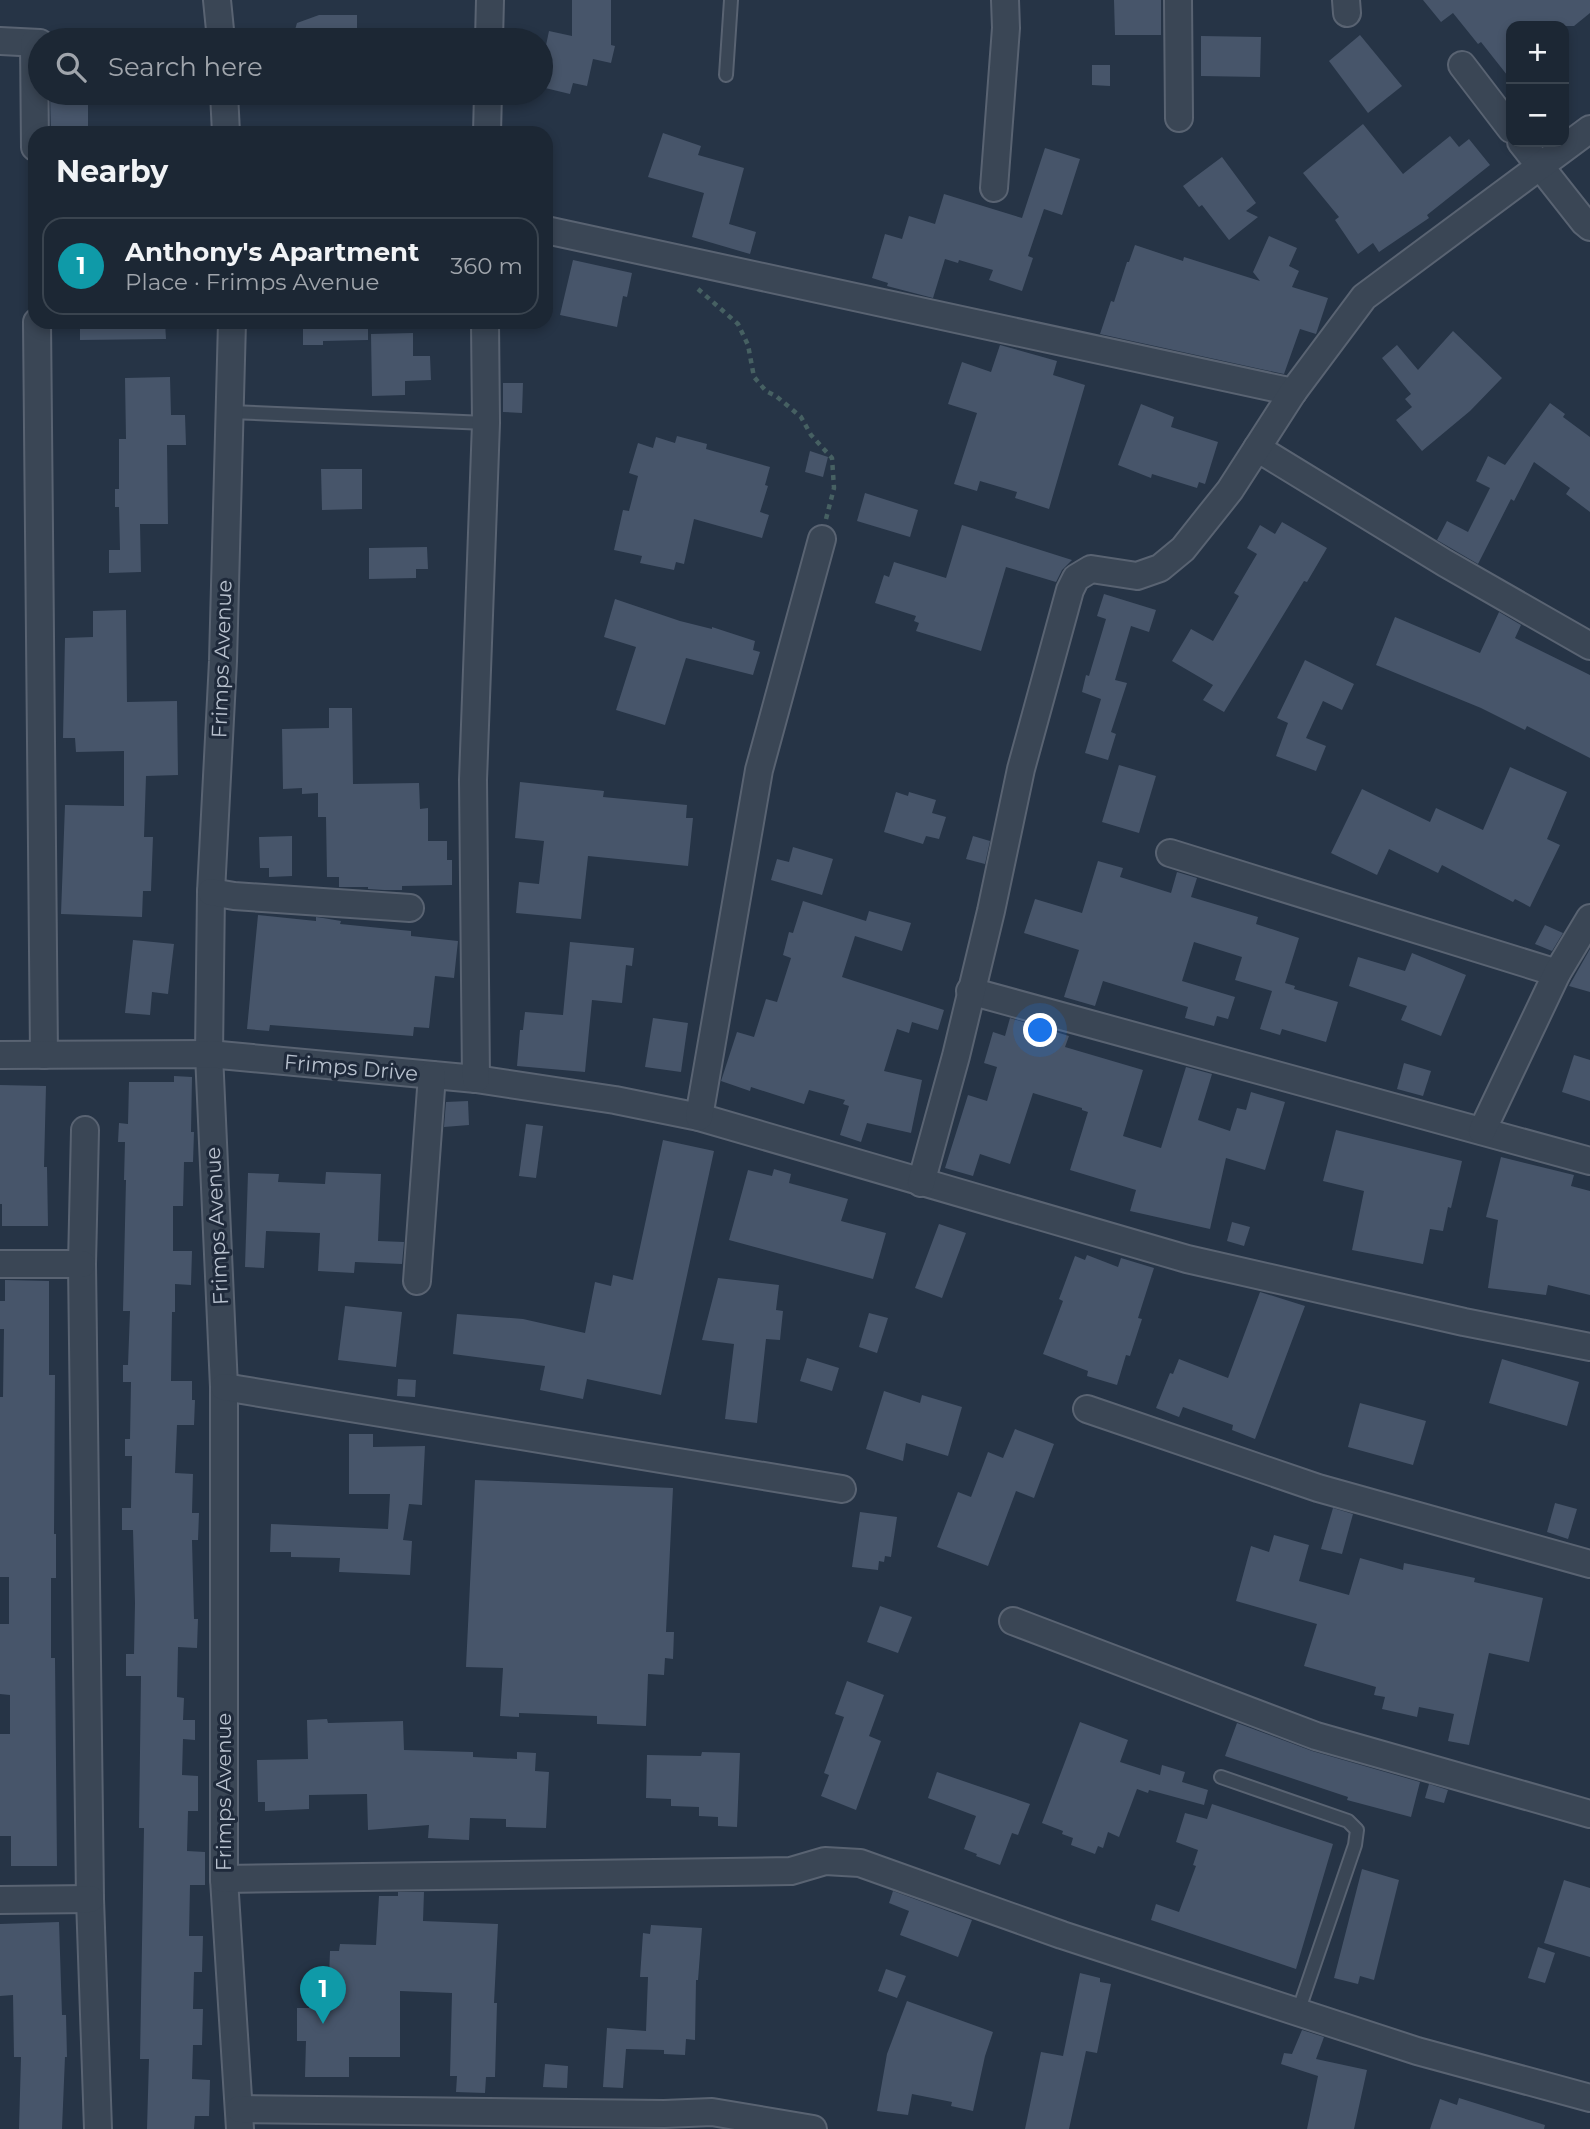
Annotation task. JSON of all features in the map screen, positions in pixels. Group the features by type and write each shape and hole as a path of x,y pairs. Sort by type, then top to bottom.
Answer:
{"street":[{"path":"217,0 220,28"},
{"path":"489,28 490,0"},
{"path":"994,188 1006,28 1005,0"},
{"path":"1178,0 1178,118"},
{"path":"0,41 28,43"},
{"path":"1462,65 1506,123"},
{"path":"35,126 36,105"},
{"path":"225,105 226,126"},
{"path":"487,126 488,105"},
{"path":"921,1183 956,1056 991,911 1021,769 1073,584 1080,575 1091,569 1137,576 1160,568 1183,549 1230,490 1293,392 1364,297 1590,129"},
{"path":"1525,147 1590,227"},
{"path":"553,232 1293,392"},
{"path":"37,329 44,1055"},
{"name":"Frimps Avenue","path":"232,329 223,661 211,892 209,1054 225,1387 224,1879 240,2119"},
{"path":"477,1079 473,780 486,422 485,329"},
{"path":"1257,447 1445,563 1590,646"},
{"path":"699,1117 759,770 822,539"},
{"path":"1170,853 1557,973"},
{"path":"211,892 234,896 410,908"},
{"path":"1482,1132 1557,973 1590,918"},
{"path":"970,991 1590,1161"},
{"name":"Frimps Drive","path":"0,1055 209,1054 477,1079 615,1100 699,1117 1187,1259 1464,1322 1590,1347"},
{"path":"417,1280 432,1075"},
{"path":"85,1130 82,1264 90,1899 98,2129"},
{"path":"0,1264 82,1264"},
{"path":"225,1387 842,1489"},
{"path":"1087,1409 1318,1488 1590,1564"},
{"path":"1013,1621 1316,1736 1590,1814"},
{"path":"224,1879 790,1871 825,1861 860,1863 1062,1935 1417,2051 1590,2098"},
{"path":"0,1900 90,1899"},
{"path":"240,2119 712,2112 813,2129"}],"lane":[{"path":"726,75 731,0"},
{"path":"230,412 486,422"},
{"path":"1221,1777 1348,1821 1357,1830 1355,1845 1298,2012"}],"path":[{"path":"686,260 690,280 738,324 748,345 754,377 766,391 801,417 811,435 832,458 834,488 822,539"}],"building":[{"path":"572,0 611,0 611,45 615,46 611,63 593,59 587,86 573,83 570,94 553,90 553,32 572,36"},
{"path":"1114,0 1161,0 1161,35 1115,35"},
{"path":"1423,0 1590,0 1590,13 1574,26 1569,26 1569,21 1506,21 1506,74 1453,13 1441,22"},
{"path":"319,15 357,15 357,28 296,28 297,23"},
{"path":"1360,35 1402,86 1368,113 1329,61"},
{"path":"1201,36 1261,37 1260,77 1201,76"},
{"path":"1092,65 1110,65 1110,86 1092,85"},
{"path":"50,105 88,105 88,126 51,126"},
{"path":"1363,124 1403,174 1450,136 1459,147 1469,139 1490,165 1427,215 1429,218 1379,252 1373,243 1358,254 1335,220 1339,217 1303,173"},
{"path":"663,133 701,146 698,155 744,168 729,224 756,232 750,254 692,237 704,193 648,177"},
{"path":"1045,148 1080,159 1062,215 1044,209 1028,256 1033,258 1022,291 989,280 993,270 959,260 958,263 945,259 933,298 887,286 888,283 872,278 885,234 902,239 909,216 935,224 944,194 1022,218"},
{"path":"1222,157 1256,203 1246,211 1258,217 1229,240 1202,205 1199,207 1183,186"},
{"path":"1269,236 1297,248 1289,266 1299,271 1292,287 1328,298 1316,334 1300,329 1284,374 1100,334 1135,245 1260,281 1253,272"},
{"path":"573,260 632,273 627,297 623,296 617,327 560,315"},
{"path":"80,329 165,329 166,339 80,340"},
{"path":"303,329 368,329 368,340 323,341 323,345 303,345"},
{"path":"1453,331 1502,378 1470,411 1422,451 1396,420 1412,407 1405,399 1411,394 1382,358 1397,345 1418,370"},
{"path":"413,333 413,356 430,356 431,380 405,381 405,395 372,396 371,334"},
{"path":"1000,345 1057,361 1053,375 1085,385 1049,509 1015,498 1017,492 980,481 977,491 954,484 977,413 948,404 962,362 991,372"},
{"path":"170,377 171,415 185,415 186,445 167,445 168,524 140,524 141,572 109,573 109,550 120,550 119,507 115,507 115,489 119,489 119,439 126,439 125,378"},
{"path":"503,383 523,383 522,413 503,412"},
{"path":"1550,403 1565,414 1563,417 1590,437 1590,512 1566,494 1570,488 1534,462 1514,501 1511,499 1478,564 1437,540 1447,521 1468,532 1490,488 1476,481 1488,456 1505,465"},
{"path":"1141,404 1174,417 1171,427 1218,442 1205,484 1199,482 1197,488 1152,474 1151,478 1118,465"},
{"path":"677,436 707,444 706,449 770,467 765,485 768,486 760,512 769,515 762,538 694,519 684,564 676,562 674,570 640,563 642,556 614,550 623,510 629,511 638,476 629,473 638,443 653,448 656,437 675,443"},
{"path":"810,451 828,457 823,477 805,472"},
{"path":"321,469 362,469 362,509 322,510"},
{"path":"865,493 918,510 910,537 857,521"},
{"path":"1282,522 1327,548 1224,712 1203,700 1213,685 1172,661 1191,629 1213,641 1239,596 1234,593 1257,554 1247,548 1260,525 1275,534"},
{"path":"962,525 1072,560 1062,570 1056,582 1006,567 981,651 916,631 919,623 914,621 916,616 875,603 884,575 889,577 894,562 946,578"},
{"path":"427,547 428,569 416,569 416,578 369,579 369,548"},
{"path":"1104,594 1156,610 1149,632 1131,626 1115,680 1127,683 1111,732 1116,734 1108,760 1085,753 1101,699 1082,692 1106,619 1097,616"},
{"path":"615,599 680,621 712,627 755,641 753,650 760,652 753,675 686,658 665,725 616,710 636,647 604,637"},
{"path":"126,610 127,702 177,701 178,775 146,776 144,837 153,837 151,891 143,891 142,917 61,914 65,805 124,806 124,751 76,752 75,738 63,738 65,638 93,637 93,611"},
{"path":"1499,612 1521,625 1515,638 1590,675 1590,758 1527,726 1525,730 1481,708 1376,665 1395,617 1480,653"},
{"path":"1305,660 1354,684 1342,710 1323,701 1306,738 1326,746 1316,771 1276,756 1288,723 1277,718"},
{"path":"329,708 352,708 353,784 419,783 420,809 428,808 428,841 447,841 447,860 452,860 452,885 402,886 402,890 368,889 339,887 339,877 327,877 326,817 318,817 318,793 302,794 302,788 283,789 282,729 329,728"},
{"path":"1119,765 1156,776 1139,833 1102,822"},
{"path":"1510,767 1567,792 1547,839 1560,845 1530,907 1515,899 1513,902 1442,865 1438,873 1389,849 1377,875 1331,853 1362,789 1430,822 1436,808 1483,830"},
{"path":"520,782 604,791 603,797 687,805 686,818 693,818 688,866 588,856 581,919 516,913 519,882 539,884 544,841 515,838"},
{"path":"896,792 908,796 909,792 936,800 932,813 946,817 939,839 926,836 923,844 884,832"},
{"path":"292,836 292,876 269,877 269,868 260,868 259,837"},
{"path":"973,836 990,841 985,864 966,859"},
{"path":"793,847 833,859 822,895 771,880 777,859 789,862"},
{"path":"1098,861 1123,868 1120,877 1171,893 1177,872 1197,878 1191,897 1258,917 1256,924 1299,938 1285,983 1295,986 1294,989 1338,1002 1326,1042 1282,1029 1280,1035 1260,1029 1272,991 1235,980 1242,957 1194,942 1182,981 1235,997 1228,1019 1217,1016 1214,1026 1185,1018 1188,1007 1103,981 1095,1006 1064,997 1079,950 1024,933 1035,899 1082,913"},
{"path":"803,901 866,921 869,911 911,923 902,951 855,936 842,977 944,1010 938,1030 912,1022 909,1033 897,1029 884,1071 922,1080 911,1133 867,1123 861,1142 840,1135 849,1106 843,1104 845,1100 809,1090 804,1104 751,1087 750,1091 721,1081 737,1032 754,1037 766,999 777,1002 791,958 783,955 789,932 793,933"},
{"path":"258,915 316,921 316,917 341,921 340,924 411,931 411,936 458,941 454,978 435,976 429,1028 414,1027 413,1036 270,1025 269,1031 247,1029"},
{"path":"1545,925 1563,933 1552,951 1535,944"},
{"path":"133,940 174,944 168,994 152,992 150,1015 125,1013"},
{"path":"570,942 634,948 632,966 626,965 622,1003 592,1000 585,1072 517,1066 520,1030 523,1030 525,1012 563,1015"},
{"path":"1590,949 1590,992 1569,986"},
{"path":"1412,953 1466,975 1441,1036 1401,1020 1407,1006 1349,986 1358,957 1405,971"},
{"path":"653,1018 688,1023 681,1072 645,1067"},
{"path":"1010,1018 1069,1036 1065,1047 1143,1070 1123,1136 1161,1148 1186,1067 1212,1074 1198,1120 1230,1131 1237,1108 1246,1110 1251,1092 1285,1102 1265,1170 1226,1158 1210,1229 1130,1211 1136,1190 1070,1170 1088,1112 1033,1093 1010,1164 980,1154 973,1176 945,1168 968,1095 987,1101 997,1067 984,1063 993,1032 1005,1036"},
{"path":"1574,1055 1590,1060 1590,1101 1562,1092"},
{"path":"1404,1063 1431,1071 1423,1096 1397,1089"},
{"path":"174,1076 192,1077 191,1132 194,1132 193,1162 184,1162 183,1206 173,1206 173,1251 192,1251 191,1285 175,1284 171,1381 192,1381 192,1400 195,1400 194,1425 177,1425 175,1473 193,1474 192,1513 199,1513 198,1540 192,1540 194,1619 198,1619 197,1648 178,1647 177,1697 184,1698 183,1720 195,1720 195,1740 183,1739 182,1775 198,1776 198,1811 188,1811 187,1851 205,1852 205,1885 190,1885 189,1936 203,1936 202,1972 194,1972 193,2009 203,2009 202,2045 193,2045 192,2079 210,2080 209,2116 195,2116 194,2129 147,2129 149,2059 140,2059 144,1828 139,1828 141,1676 126,1676 126,1654 134,1654 135,1603 133,1530 122,1530 122,1508 131,1508 132,1456 125,1456 125,1439 130,1439 131,1382 123,1382 123,1365 128,1365 130,1311 123,1311 125,1142 118,1142 119,1123 128,1124 129,1082 174,1082"},
{"path":"0,1085 46,1086 44,1167 47,1167 48,1226 2,1226"},
{"path":"468,1101 469,1125 444,1127 446,1102"},
{"path":"526,1124 543,1126 536,1178 519,1176"},
{"path":"1336,1130 1462,1161 1443,1231 1430,1229 1423,1264 1352,1250 1364,1191 1323,1181"},
{"path":"663,1140 714,1151 661,1395 587,1379 583,1399 540,1390 545,1366 453,1354 457,1314 523,1319 585,1333 595,1282 611,1286 613,1275 633,1280"},
{"path":"1501,1157 1574,1175 1571,1186 1590,1191 1590,1295 1548,1285 1546,1295 1488,1288 1498,1220 1486,1217"},
{"path":"774,1169 791,1174 789,1183 848,1199 841,1221 886,1233 873,1279 729,1240 748,1170 772,1176"},
{"path":"326,1172 381,1174 378,1241 404,1242 402,1264 355,1262 354,1273 318,1271 320,1233 266,1231 264,1268 245,1267 248,1173 279,1174 278,1182 325,1184"},
{"path":"1232,1222 1250,1227 1244,1246 1227,1241"},
{"path":"939,1224 966,1233 942,1298 915,1288"},
{"path":"1087,1255 1118,1267 1121,1258 1154,1268 1138,1318 1142,1319 1130,1356 1126,1355 1117,1385 1087,1376 1088,1371 1043,1354 1063,1301 1059,1299 1075,1256 1085,1260"},
{"path":"718,1278 779,1285 776,1310 783,1311 780,1340 766,1339 757,1423 725,1419 734,1344 702,1340"},
{"path":"5,1280 49,1281 49,1375 55,1375 56,1578 51,1578 51,1658 55,1658 57,1866 11,1866 11,1836 0,1836 0,1734 10,1734 10,1695 0,1694 0,1624 9,1624 9,1577 0,1577 0,1397 3,1397 4,1329 0,1329 0,1301 5,1301"},
{"path":"1260,1292 1305,1306 1255,1439 1232,1430 1233,1425 1183,1407 1179,1417 1156,1408 1170,1373 1173,1374 1179,1359 1228,1378"},
{"path":"345,1306 402,1312 396,1367 338,1360"},
{"path":"869,1313 888,1318 877,1353 859,1347"},
{"path":"807,1358 839,1368 832,1391 800,1381"},
{"path":"1502,1359 1579,1382 1567,1426 1489,1403"},
{"path":"398,1379 416,1380 415,1397 397,1396"},
{"path":"884,1391 920,1403 922,1395 962,1407 948,1456 906,1443 903,1461 866,1449"},
{"path":"1360,1403 1426,1421 1413,1465 1348,1447"},
{"path":"1015,1429 1054,1444 1034,1498 1016,1491 988,1566 937,1547 958,1492 971,1497 988,1452 1003,1458"},
{"path":"349,1434 373,1434 373,1447 425,1446 422,1505 409,1504 403,1540 412,1541 410,1575 339,1572 340,1558 291,1557 291,1552 270,1552 271,1524 388,1529 390,1494 349,1494"},
{"path":"475,1480 673,1488 666,1632 674,1632 673,1659 665,1658 664,1675 648,1674 646,1726 597,1724 597,1716 519,1713 519,1717 500,1716 503,1668 466,1667"},
{"path":"1555,1503 1577,1509 1568,1539 1547,1532"},
{"path":"1333,1508 1353,1514 1342,1554 1321,1549"},
{"path":"860,1512 897,1517 891,1557 885,1556 884,1562 879,1561 878,1570 852,1567"},
{"path":"1274,1535 1309,1545 1299,1581 1349,1595 1360,1558 1403,1570 1404,1563 1475,1578 1474,1582 1543,1598 1529,1662 1489,1653 1469,1745 1448,1741 1454,1714 1419,1707 1417,1717 1382,1709 1385,1697 1374,1695 1376,1687 1304,1666 1317,1624 1236,1601 1251,1546 1269,1552"},
{"path":"880,1606 912,1617 898,1653 867,1642"},
{"path":"847,1681 884,1695 869,1736 881,1741 856,1810 821,1796 829,1775 824,1773 844,1717 835,1714"},
{"path":"327,1719 328,1723 403,1721 404,1750 473,1752 473,1757 517,1759 517,1752 536,1753 535,1771 549,1772 546,1828 506,1827 506,1819 470,1818 469,1840 428,1838 429,1825 368,1830 367,1794 309,1795 309,1809 265,1811 265,1802 258,1802 257,1760 308,1759 307,1720"},
{"path":"1080,1722 1128,1740 1120,1762 1160,1775 1162,1765 1185,1772 1182,1782 1208,1790 1204,1805 1137,1789 1119,1837 1108,1832 1103,1848 1098,1846 1095,1854 1071,1845 1073,1838 1042,1823"},
{"path":"1237,1723 1312,1751 1420,1782 1411,1817 1347,1800 1348,1797 1225,1756"},
{"path":"702,1752 740,1753 737,1827 718,1826 718,1817 699,1816 699,1807 671,1806 671,1799 646,1798 647,1755 701,1756"},
{"path":"937,1772 1030,1804 1018,1835 1012,1833 1000,1865 964,1849 976,1816 928,1798"},
{"path":"1429,1784 1448,1790 1444,1803 1425,1798"},
{"path":"1212,1804 1333,1844 1296,1969 1151,1920 1156,1904 1179,1912 1196,1866 1193,1865 1198,1850 1176,1842 1185,1813 1207,1819"},
{"path":"1362,1869 1399,1880 1374,1980 1360,1976 1358,1984 1334,1978"},
{"path":"1564,1880 1590,1888 1590,1957 1544,1943"},
{"path":"893,1891 972,1920 958,1957 900,1935 909,1911 889,1903"},
{"path":"398,1892 424,1892 423,1921 498,1924 494,2003 497,2003 495,2077 486,2077 485,2093 456,2092 457,2076 450,2076 452,1993 400,1991 400,2057 349,2057 349,2077 305,2077 306,2041 297,2041 297,2008 309,2008 309,2002 328,2002 330,1951 339,1951 340,1944 376,1945 379,1896 398,1896"},
{"path":"59,1922 62,2015 66,2015 67,2057 62,2129 19,2129 21,2057 14,2057 13,1995 0,1996 0,1924"},
{"path":"651,1925 702,1928 696,1980 695,2040 686,2039 685,2055 664,2054 664,2050 626,2049 623,2088 603,2087 607,2028 646,2031 648,1977 640,1977 643,1933 650,1934"},
{"path":"1538,1947 1555,1953 1545,1983 1528,1978"},
{"path":"886,1969 906,1976 897,1998 878,1991"},
{"path":"1080,1973 1111,1984 1097,2053 1086,2051 1069,2129 1025,2129 1041,2052 1063,2056"},
{"path":"907,2001 993,2032 973,2111 951,2106 952,2102 912,2094 908,2115 877,2111 887,2054"},
{"path":"1302,2030 1324,2037 1316,2059 1367,2070 1354,2129 1307,2129 1318,2076 1281,2064 1284,2053 1292,2054"},
{"path":"545,2064 568,2066 567,2088 543,2087"},
{"path":"1459,2098 1545,2125 1544,2129 1430,2129 1440,2099 1457,2105"}],"place":[{"name":"Anthony's Apartment","path":"323,2024"}]}
